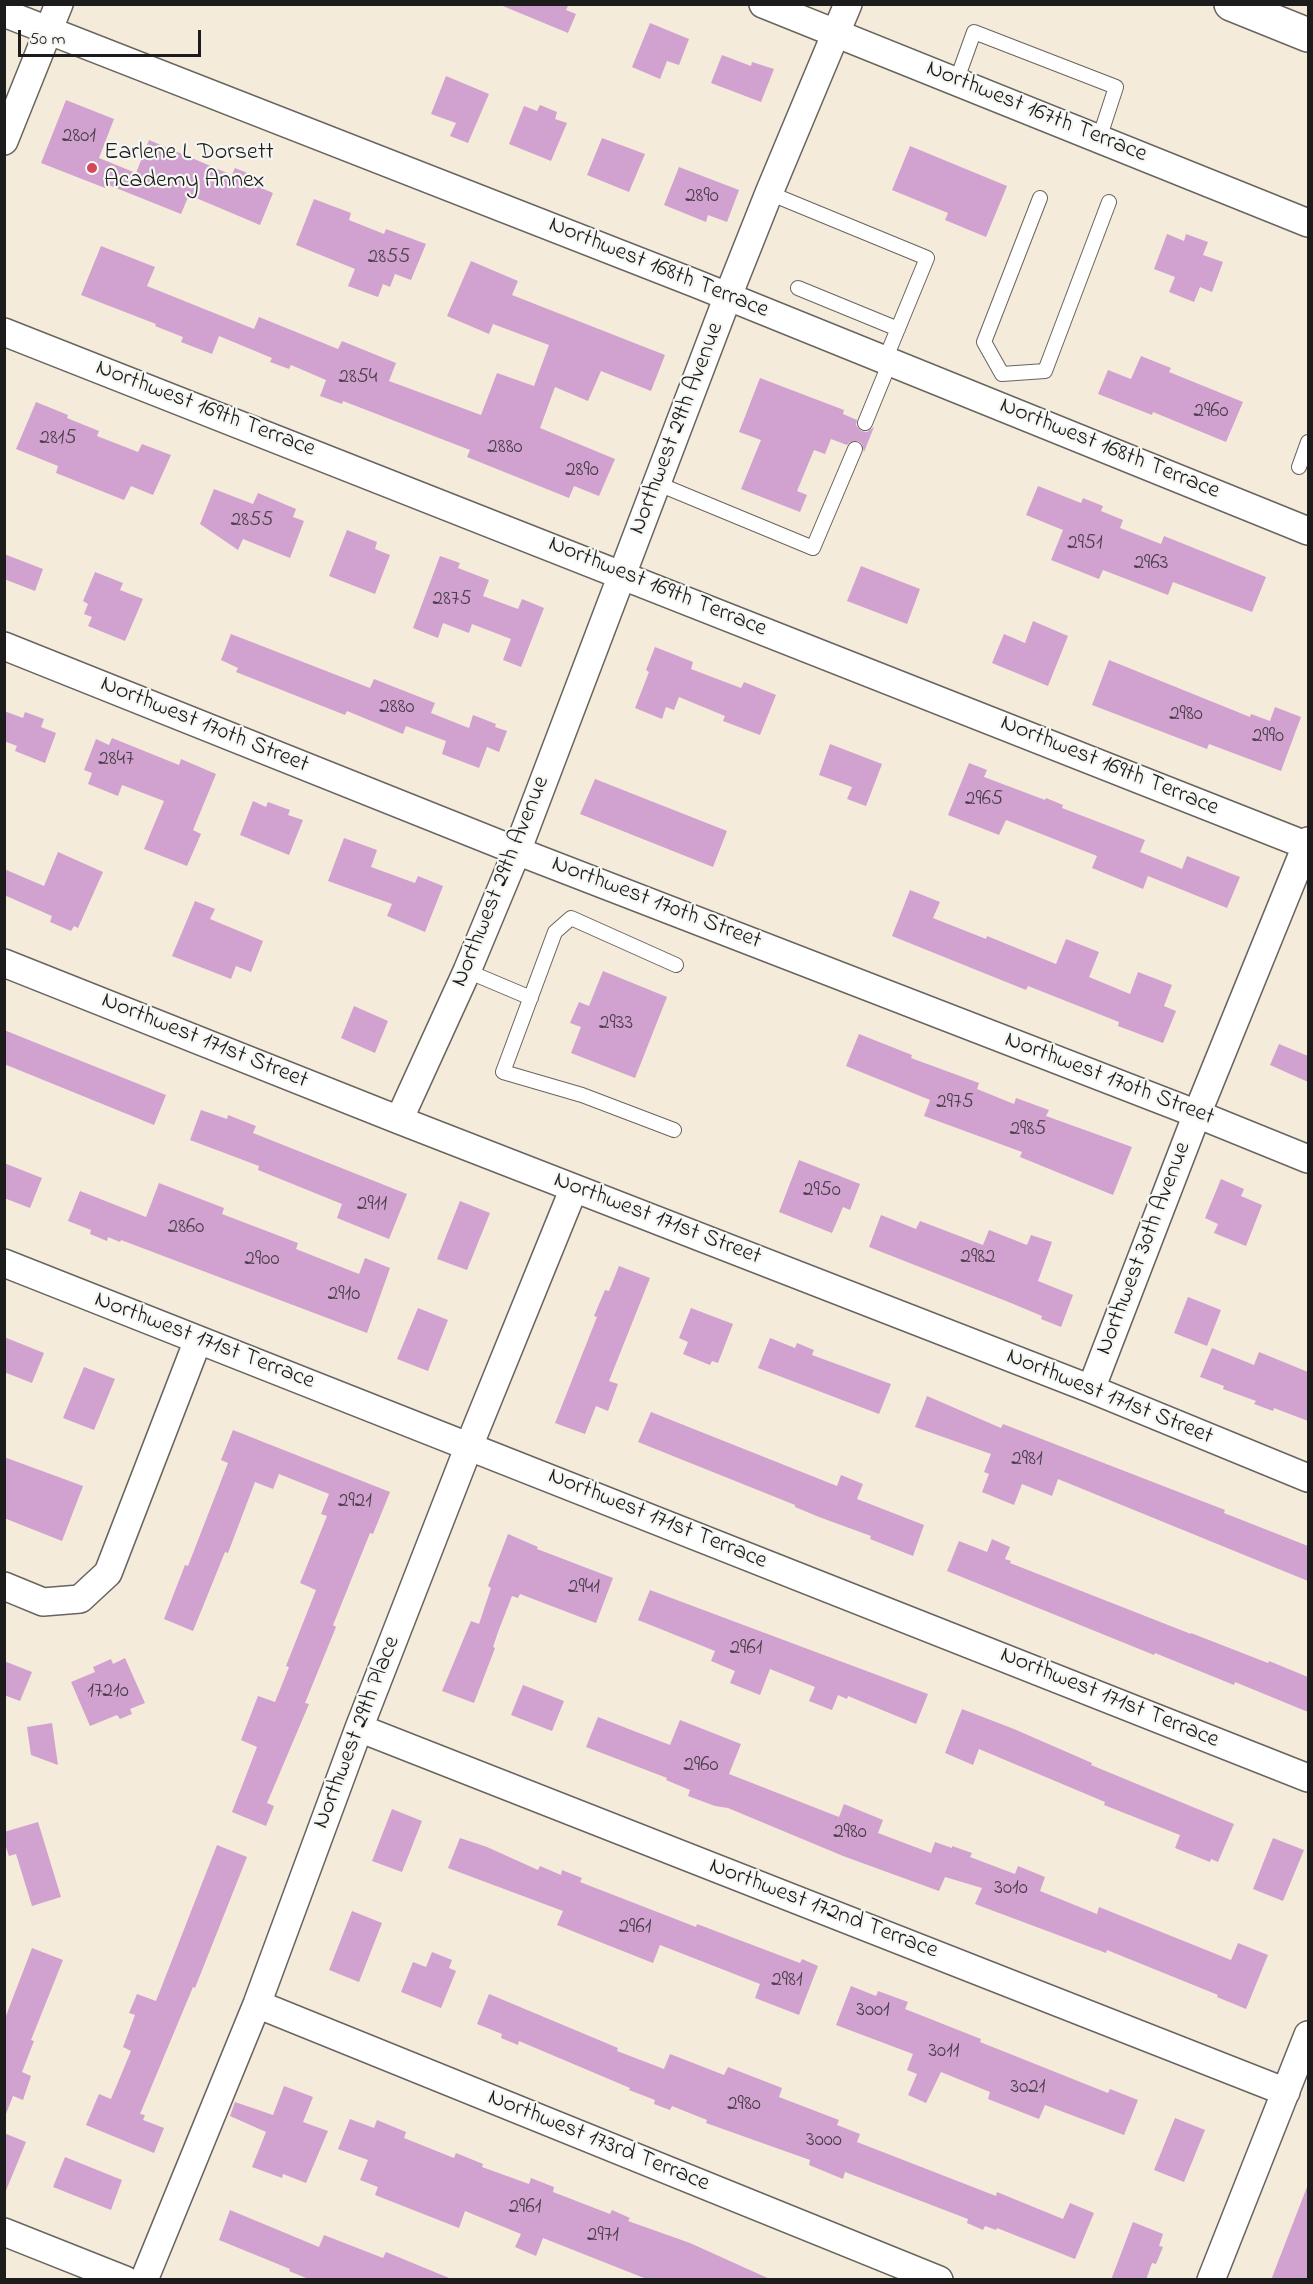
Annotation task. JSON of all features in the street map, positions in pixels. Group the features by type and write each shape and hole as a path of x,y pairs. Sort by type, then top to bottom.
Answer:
{"street":[{"path":"4,141 59,4"},
{"name":"Northwest 167th Terrace","path":"763,4 1308,223"},
{"name":"Northwest 29th Avenue","path":"399,1120 467,971 517,851 728,296 848,4"},
{"path":"1231,4 1308,35"},
{"name":"Northwest 168th Terrace","path":"4,13 728,296 888,361 997,388 1308,531"},
{"name":"Northwest 169th Terrace","path":"4,332 1308,844"},
{"name":"Northwest 170th Street","path":"4,646 517,851 1197,1114 1308,1160"},
{"name":"Northwest 30th Avenue","path":"1091,1389 1197,1114 1308,844"},
{"name":"Northwest 171st Street","path":"4,963 399,1120 1091,1389 1308,1478"},
{"name":"Northwest 29th Place","path":"144,2280 257,2004 359,1728 469,1446 574,1188"},
{"name":"Northwest 171st Terrace","path":"4,1263 1308,1778"},
{"path":"4,1586 43,1602 80,1599 108,1574 198,1340"},
{"name":"Northwest 172nd Terrace","path":"359,1728 1286,2092"},
{"name":"Northwest 173rd Terrace","path":"257,2004 939,2280"},
{"path":"1211,2280 1308,2035"},
{"path":"4,2232 125,2280"}],"lane":[{"path":"956,82 974,32 1116,87 1099,139"},
{"path":"769,193 927,258 898,329 865,423"},
{"path":"1040,198 984,342 997,388 1045,371 1109,202"},
{"path":"798,288 898,329"},
{"path":"1299,467 1308,442"},
{"path":"656,483 813,548 855,449"},
{"path":"674,1130 582,1095 503,1072 555,932 571,918 676,965"},
{"path":"467,971 531,998"}],"building":[{"path":"498,4 569,4 566,10 576,14 568,33"},
{"path":"650,23 689,39 679,65 667,61 660,79 632,67"},
{"path":"722,55 751,66 752,62 774,69 761,102 711,83"},
{"path":"446,76 489,94 468,143 450,136 456,123 431,114"},
{"path":"66,100 114,119 99,158 136,173 149,140 232,175 235,168 262,179 259,187 273,193 260,225 189,195 181,214 106,184 105,188 41,163"},
{"path":"540,105 557,112 555,119 567,123 551,161 509,144 524,106 537,111"},
{"path":"602,138 645,154 629,192 587,175"},
{"path":"910,146 1007,186 986,237 945,220 948,213 892,190"},
{"path":"679,167 739,190 727,222 708,215 706,222 664,205"},
{"path":"314,199 351,213 349,220 384,234 386,229 426,244 411,280 395,274 390,287 383,284 378,297 348,286 355,269 296,245"},
{"path":"1167,234 1184,241 1186,234 1208,242 1203,255 1223,262 1212,292 1200,287 1194,302 1169,292 1175,277 1154,269"},
{"path":"101,246 155,267 147,286 254,329 259,317 338,349 342,341 396,363 389,381 481,415 497,373 534,386 549,345 493,324 489,334 447,316 471,261 518,281 512,295 665,355 651,391 601,371 588,401 555,387 540,428 615,459 599,496 574,486 569,498 467,457 470,450 343,401 342,404 320,396 326,380 291,365 289,369 270,362 272,358 219,336 212,354 181,342 183,337 155,326 156,324 81,295"},
{"path":"1141,356 1171,368 1169,372 1243,402 1226,442 1153,412 1152,415 1098,394 1108,370 1131,379"},
{"path":"760,378 844,410 843,414 857,420 856,425 861,431 867,432 874,427 864,452 862,444 858,441 847,445 831,439 825,454 814,450 797,491 807,495 800,512 741,489 761,440 739,432"},
{"path":"36,402 99,431 97,436 138,452 142,444 171,455 153,495 131,486 124,500 56,473 58,466 16,449"},
{"path":"1038,486 1081,503 1083,498 1103,506 1101,511 1123,520 1120,528 1161,544 1164,536 1266,577 1252,612 1173,582 1168,595 1103,570 1099,579 1051,560 1063,530 1026,515"},
{"path":"214,489 253,504 258,493 296,509 293,517 304,521 290,558 243,539 238,550 200,524"},
{"path":"347,530 377,542 375,549 390,555 375,594 329,576"},
{"path":"4,554 43,569 35,591 4,579"},
{"path":"440,556 460,563 458,568 489,580 483,596 518,609 522,599 544,608 521,667 503,660 511,639 472,624 469,633 443,623 438,638 413,628"},
{"path":"861,566 920,589 907,624 847,601"},
{"path":"95,572 123,583 120,590 143,599 125,641 88,626 92,617 84,614 88,604 83,601"},
{"path":"1033,621 1068,636 1048,686 992,663 1004,634 1025,643"},
{"path":"231,634 370,688 374,679 435,703 431,713 469,728 473,715 496,724 495,727 507,731 499,752 487,747 479,768 442,754 446,741 406,726 403,734 347,711 345,715 236,672 238,668 221,660"},
{"path":"655,647 693,662 691,669 741,688 744,682 776,695 760,735 723,721 725,716 679,697 674,710 666,707 662,719 635,708 649,672 646,670"},
{"path":"1109,660 1250,717 1251,714 1270,721 1275,707 1301,717 1281,771 1209,744 1207,749 1092,705"},
{"path":"4,711 23,718 25,712 44,719 41,727 56,733 45,763 15,751 17,746 4,741"},
{"path":"112,738 179,765 181,759 216,774 193,830 201,834 187,866 144,849 164,801 122,785 118,796 88,784 92,773 84,770 96,739 109,745"},
{"path":"830,744 882,764 866,806 847,799 852,787 819,775"},
{"path":"969,763 987,770 984,777 1045,800 1046,798 1063,805 1062,808 1145,840 1140,852 1182,869 1187,856 1240,877 1227,908 1148,876 1143,889 1092,868 1097,856 1006,820 999,835 948,815"},
{"path":"595,779 727,831 713,867 580,814"},
{"path":"253,801 266,807 268,802 290,810 288,815 303,820 289,855 240,835"},
{"path":"344,838 377,850 371,867 415,883 418,876 443,886 425,932 387,916 392,904 328,881"},
{"path":"58,852 103,872 78,928 74,926 71,931 50,922 52,916 4,895 4,869 44,886"},
{"path":"910,890 940,902 933,918 986,939 987,936 1056,964 1066,939 1099,952 1089,977 1130,994 1138,972 1172,985 1164,1006 1176,1011 1163,1043 1118,1026 1119,1022 1028,986 1026,990 892,936"},
{"path":"195,901 215,909 210,919 263,941 251,972 236,966 231,979 172,956"},
{"path":"603,971 667,997 635,1078 571,1053 581,1027 570,1023 579,1002 589,1006"},
{"path":"354,1006 388,1021 375,1053 341,1038"},
{"path":"4,1030 166,1095 154,1125 4,1064"},
{"path":"859,1034 912,1055 911,1058 979,1083 977,1089 1014,1104 1016,1098 1049,1110 1046,1116 1132,1147 1113,1195 1020,1157 1022,1152 924,1116 930,1100 846,1066"},
{"path":"1279,1044 1308,1056 1308,1082 1270,1065"},
{"path":"201,1110 227,1119 228,1115 256,1126 253,1133 407,1194 389,1239 337,1218 342,1204 258,1170 259,1166 190,1140"},
{"path":"799,1160 860,1184 850,1210 843,1207 832,1233 779,1212"},
{"path":"4,1163 42,1178 30,1208 4,1198"},
{"path":"1221,1179 1244,1189 1241,1196 1262,1205 1246,1246 1214,1233 1218,1224 1205,1218"},
{"path":"159,1183 224,1208 222,1214 298,1243 296,1249 359,1274 365,1258 390,1268 367,1333 121,1240 120,1242 108,1237 107,1241 90,1234 91,1230 68,1221 80,1191 146,1217"},
{"path":"460,1201 490,1213 467,1270 437,1259"},
{"path":"881,1215 916,1229 920,1221 983,1245 989,1230 1027,1245 1031,1235 1052,1242 1038,1281 1073,1295 1061,1327 1011,1303 869,1247"},
{"path":"619,1266 650,1278 609,1381 618,1384 608,1411 596,1406 585,1434 555,1423 597,1317 594,1316 605,1290 609,1291"},
{"path":"1188,1297 1221,1310 1207,1346 1174,1333"},
{"path":"418,1308 448,1320 428,1371 397,1359"},
{"path":"691,1308 733,1324 718,1363 712,1361 710,1365 683,1354 688,1342 679,1338"},
{"path":"4,1337 44,1353 32,1383 4,1372"},
{"path":"770,1338 795,1348 797,1343 814,1350 812,1355 891,1384 879,1414 758,1368"},
{"path":"1212,1348 1254,1365 1259,1352 1308,1372 1308,1421 1274,1408 1273,1411 1254,1404 1256,1401 1223,1389 1224,1386 1200,1377"},
{"path":"84,1367 115,1379 94,1430 63,1418"},
{"path":"927,1396 1001,1428 1003,1424 1225,1510 1224,1513 1308,1546 1308,1581 1058,1479 1052,1496 1022,1484 1014,1505 982,1492 989,1474 984,1472 991,1454 915,1427"},
{"path":"651,1412 837,1486 841,1475 863,1484 857,1499 924,1525 913,1556 870,1539 871,1536 819,1517 795,1505 638,1442"},
{"path":"233,1430 390,1492 373,1534 370,1533 333,1625 336,1627 305,1703 309,1704 267,1803 274,1806 266,1826 232,1812 257,1747 241,1740 258,1696 275,1702 289,1667 286,1666 316,1590 300,1583 327,1516 321,1514 329,1494 279,1474 273,1489 255,1482 228,1553 225,1552 193,1631 164,1619 185,1565 188,1566 228,1463 221,1460"},
{"path":"4,1457 83,1486 62,1541 4,1518"},
{"path":"508,1534 538,1547 537,1549 613,1578 596,1623 520,1594 518,1598 512,1596 474,1703 442,1691 471,1621 479,1624 491,1588 488,1586"},
{"path":"992,1539 1010,1547 1005,1559 1011,1561 1010,1563 1308,1677 1308,1712 1235,1682 1234,1685 1155,1653 1154,1655 947,1571 959,1541 987,1552"},
{"path":"650,1590 928,1694 916,1724 848,1696 847,1699 838,1695 832,1710 809,1701 815,1687 770,1669 760,1695 730,1683 735,1671 711,1661 715,1651 638,1620"},
{"path":"125,1658 145,1703 130,1709 132,1714 120,1719 117,1715 90,1726 71,1682 95,1672 93,1667 111,1659 113,1664"},
{"path":"4,1661 32,1672 20,1701 4,1695"},
{"path":"523,1685 564,1701 552,1731 511,1715"},
{"path":"962,1709 1014,1729 1092,1763 1091,1765 1234,1824 1218,1862 1211,1859 1210,1862 1175,1848 1180,1835 1104,1805 1105,1802 979,1749 973,1765 945,1753"},
{"path":"598,1717 670,1745 680,1720 741,1744 729,1774 839,1817 844,1804 883,1820 878,1833 931,1853 935,1842 972,1853 970,1857 1015,1874 1018,1866 1045,1877 1040,1891 1097,1914 1099,1907 1231,1960 1238,1943 1268,1955 1246,2009 1217,1997 1218,1995 1107,1950 1106,1953 975,1904 982,1888 945,1877 939,1891 843,1856 728,1808 715,1806 688,1796 690,1790 666,1780 667,1778 586,1747"},
{"path":"52,1723 58,1765 31,1755 27,1727"},
{"path":"392,1809 422,1821 402,1872 372,1861"},
{"path":"38,1822 61,1897 32,1906 16,1854 9,1856 4,1841 4,1832"},
{"path":"460,1838 487,1847 538,1870 540,1866 561,1875 562,1870 582,1878 580,1882 696,1927 697,1924 800,1963 802,1959 818,1966 799,2015 755,1998 760,1984 660,1945 653,1963 557,1925 563,1911 448,1868"},
{"path":"1273,1838 1304,1850 1283,1901 1253,1889"},
{"path":"217,1845 247,1857 195,1988 193,1987 140,2114 145,2115 143,2120 164,2128 154,2153 86,2125 99,2094 111,2099 131,2051 123,2047 135,2015 129,2013 137,1994 156,2001"},
{"path":"352,1911 382,1923 359,1982 329,1970"},
{"path":"32,1948 63,1960 31,2040 34,2041 22,2072 31,2076 23,2100 13,2096 4,2114 4,2021"},
{"path":"432,1952 452,1960 449,1968 456,1971 441,2008 401,1992 413,1962 426,1967"},
{"path":"851,1986 876,1996 878,1991 908,2002 905,2009 981,2039 980,2042 1108,2093 1110,2089 1138,2100 1124,2135 1045,2105 1039,2119 988,2099 990,2092 941,2072 926,2103 908,2095 917,2074 907,2070 913,2054 836,2025"},
{"path":"489,1994 618,2048 617,2051 664,2069 670,2054 724,2075 728,2067 782,2088 779,2097 839,2120 837,2125 860,2134 857,2142 996,2196 997,2192 1063,2219 1070,2203 1094,2213 1075,2259 997,2228 996,2230 985,2226 983,2230 967,2223 968,2219 845,2172 843,2179 809,2165 810,2160 706,2123 707,2120 672,2106 670,2110 654,2104 655,2100 629,2090 630,2088 519,2041 518,2045 501,2038 502,2034 477,2024"},
{"path":"284,2086 313,2097 303,2122 328,2131 306,2183 283,2174 282,2178 252,2167 266,2132 230,2116 235,2102 273,2115"},
{"path":"1175,2118 1205,2130 1184,2182 1154,2170"},
{"path":"350,2119 374,2128 377,2120 406,2132 404,2138 454,2158 456,2153 483,2164 482,2167 529,2184 531,2178 554,2187 553,2192 610,2214 612,2210 630,2218 628,2221 690,2243 772,2280 649,2280 543,2238 536,2256 515,2247 521,2234 465,2211 459,2228 375,2195 378,2187 360,2180 368,2160 338,2149"},
{"path":"4,2133 26,2142 5,2193 4,2193"},
{"path":"65,2157 122,2180 111,2210 53,2187"},
{"path":"1307,2187 1308,2280 1271,2280"},
{"path":"230,2210 319,2247 324,2235 383,2258 386,2252 454,2280 311,2280 219,2240"},
{"path":"1133,2222 1163,2234 1159,2246 1163,2247 1156,2264 1152,2263 1146,2280 1111,2280"}],"place":[{"name":"Earlene L Dorsett Academy Annex","path":"92,168"}]}
